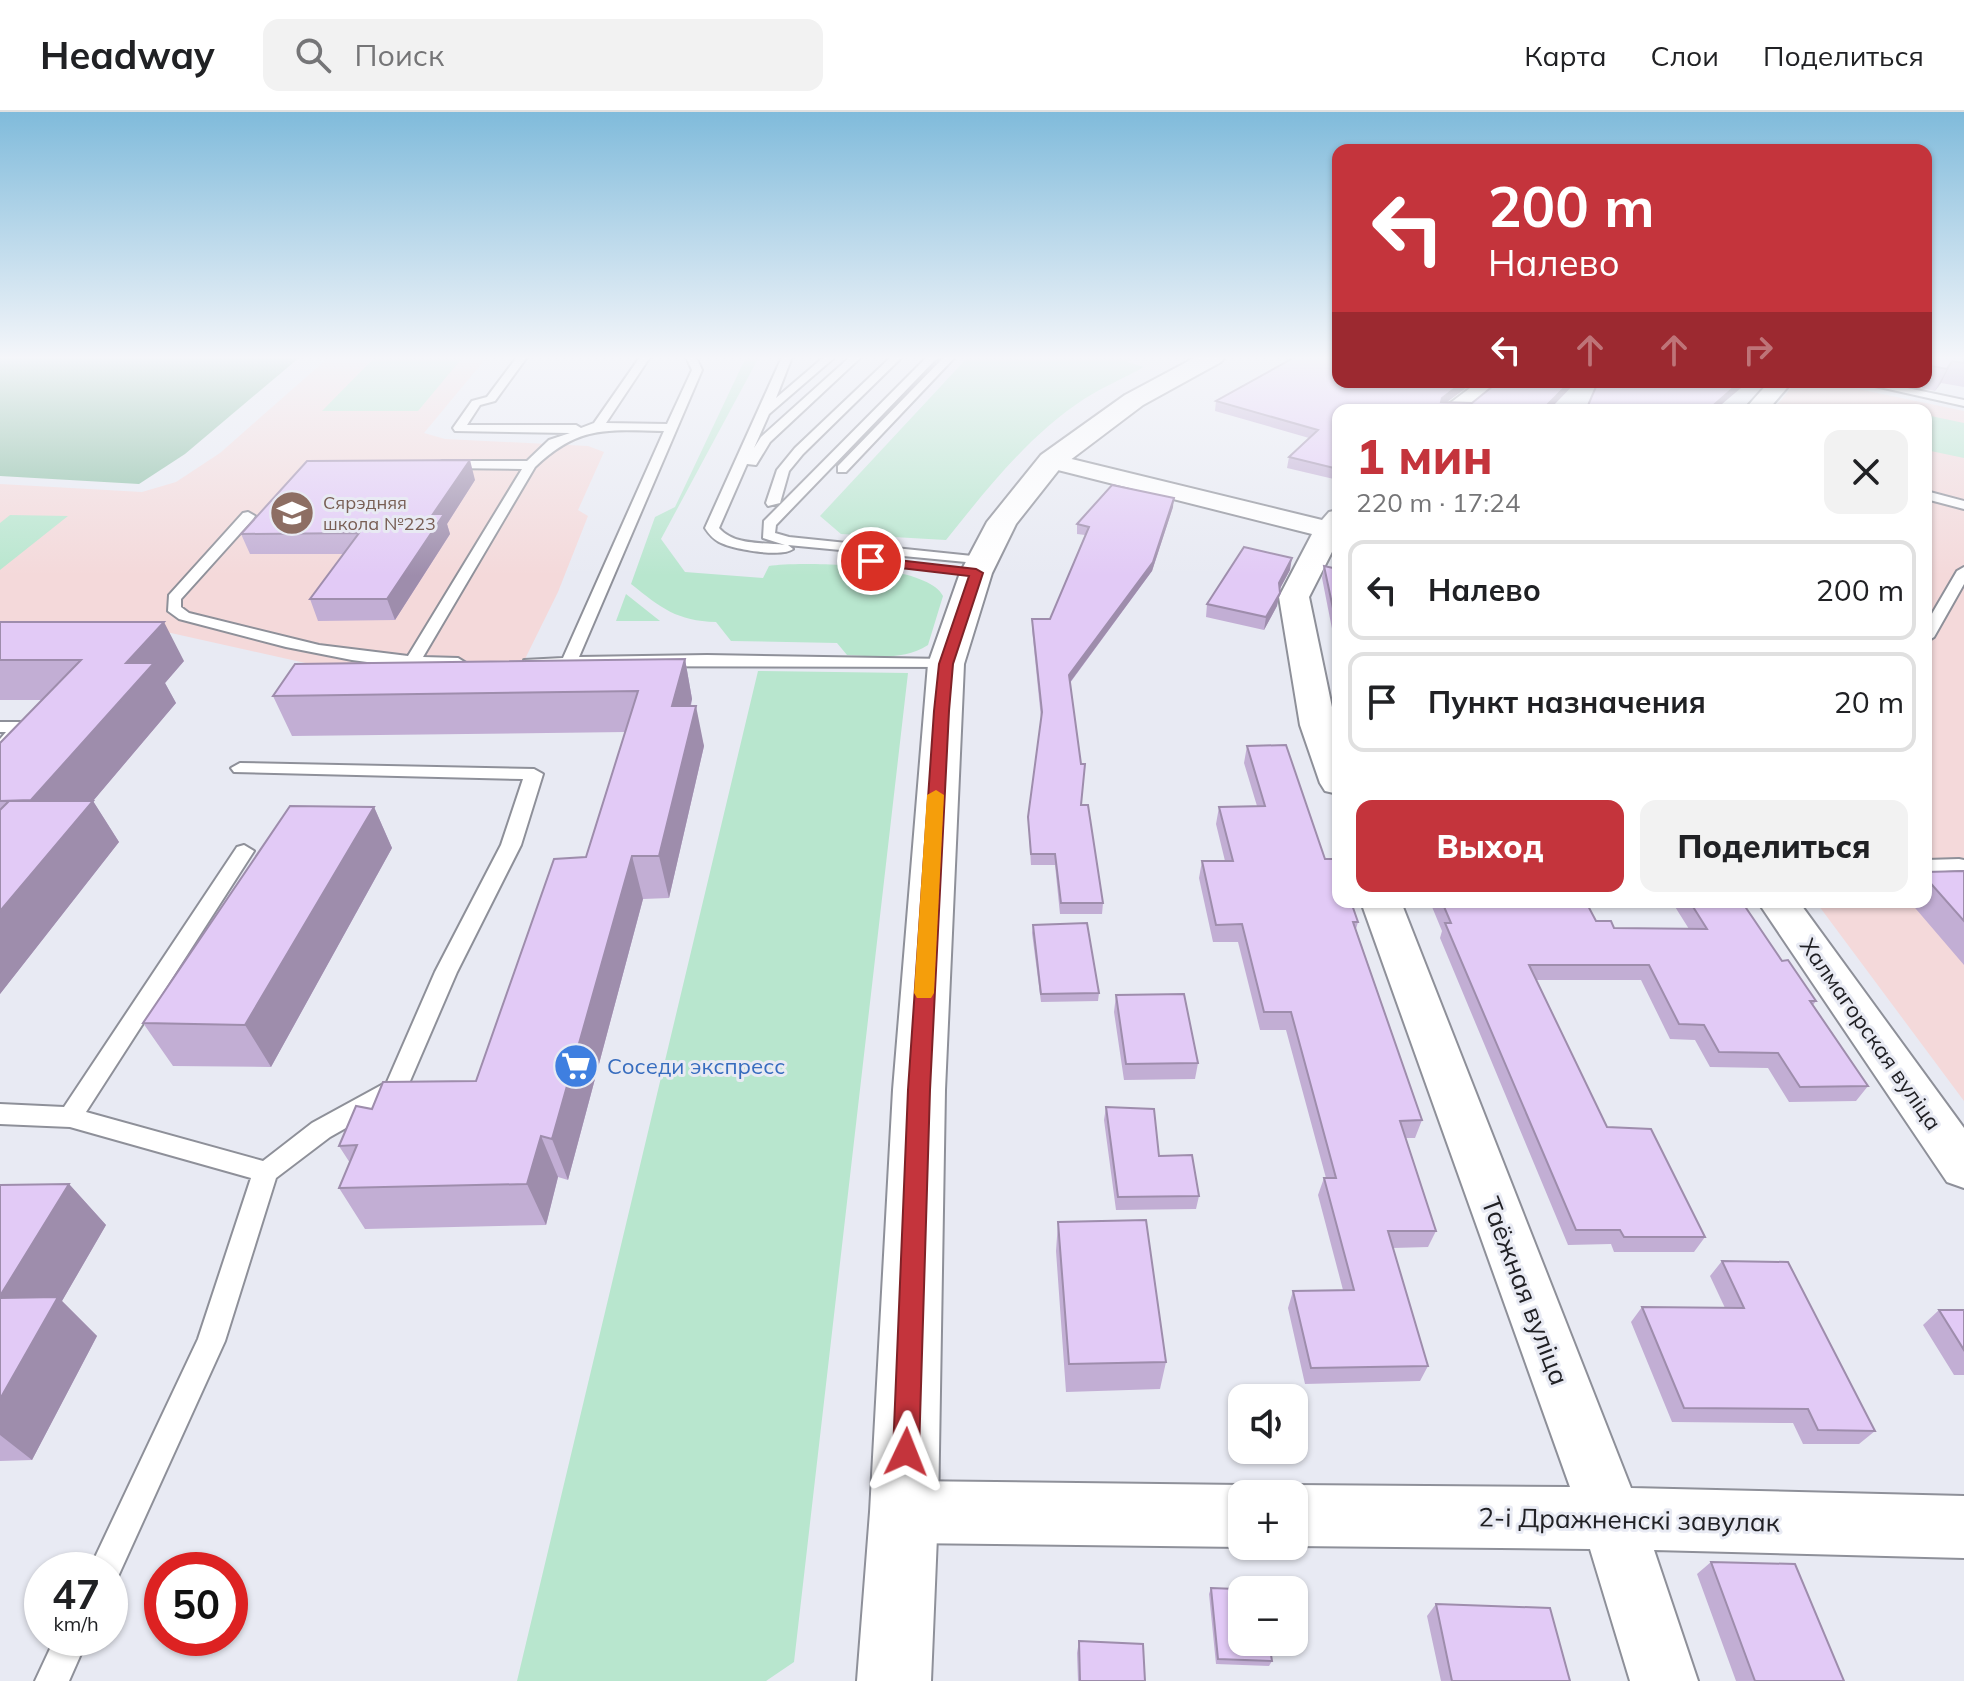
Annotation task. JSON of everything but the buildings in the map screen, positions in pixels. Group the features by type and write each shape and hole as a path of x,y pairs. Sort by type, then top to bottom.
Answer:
{"main road":[{"path":"894,1681 904,1512 919,1090 946,664 982,562 1002,522 1051,461 1091,430"}],"street":[{"path":"1051,461 1332,526"},
{"path":"1332,532 1294,597 1317,725 1332,766"},
{"name":"Таёжная вуліца","path":"1383,908 1612,1518 1664,1681"},
{"name":"Халмагорская вуліца","path":"1782,908 1964,1167"},
{"path":"904,1512 1228,1516"},
{"name":"2-і Дражненскі завулак","path":"1308,1516 1612,1518 1964,1527"}],"lane":[{"path":"412,663 530,465 553,443 587,430"},
{"path":"570,660 670,430"},
{"path":"755,430 712,528 715,535 725,540 755,545 982,562"},
{"path":"751,436 758,430"},
{"path":"728,521 747,471 765,440 776,430"},
{"path":"773,503 790,443 804,430"},
{"path":"783,470 823,430"},
{"path":"790,484 806,456 833,430"},
{"path":"846,430 773,503 760,522 768,535 787,541 982,562"},
{"path":"768,535 769,524 861,430"},
{"path":"878,430 786,524 792,531 982,562"},
{"path":"438,464 530,465"},
{"path":"1932,497 1964,505"},
{"path":"248,516 174,598 173,608 184,616 287,645 412,663 475,663"},
{"path":"736,533 755,545"},
{"path":"1932,627 1964,571"},
{"path":"507,663 570,660 946,664"},
{"path":"0,727 20,727 0,750"},
{"path":"113,1552 211,1341 266,1172 321,1130 396,1088 446,972 511,845 534,774 240,768"},
{"path":"70,1117 244,851"},
{"path":"1932,866 1959,865"},
{"path":"0,1114 70,1117 266,1172"},
{"path":"52,1681 64,1656"}],"shaded area":[{"name":"Сярэдняя школа №223","path":"246,430 426,430 424,433 445,439 588,446 604,452 578,510 588,516 558,592 523,663 310,664 153,629 0,633 0,484 142,492 176,482 220,453"},
{"path":"1932,430 1964,430 1964,1101 1820,908 1932,908"}],"green space":[{"path":"0,430 213,430 185,454 139,484 0,476"},
{"path":"711,430 720,430 661,539 685,572 763,578 769,566 808,564 863,567 914,577 933,585 943,596 928,645 909,653 878,656 847,655 837,643 731,641 716,622 690,619 670,612 631,584 655,517 675,507"},
{"path":"900,430 1044,430 1009,464 946,540 841,534 820,516"},
{"path":"1932,430 1964,430 1964,458 1932,451"},
{"path":"10,515 68,516 0,570 0,523"},
{"path":"626,594 660,621 616,621"},
{"path":"758,671 908,673 794,1662 766,1681 517,1681"}],"slow traffic":[{"path":"924,993 936,795"}],"place":[{"name":"Сярэдняя школа №223","path":"292,513"},
{"name":"Соседи экспресс","path":"576,1066"}],"route":[{"path":"871,561 976,573 946,664 941,711 919,1090 906,1452"}]}
